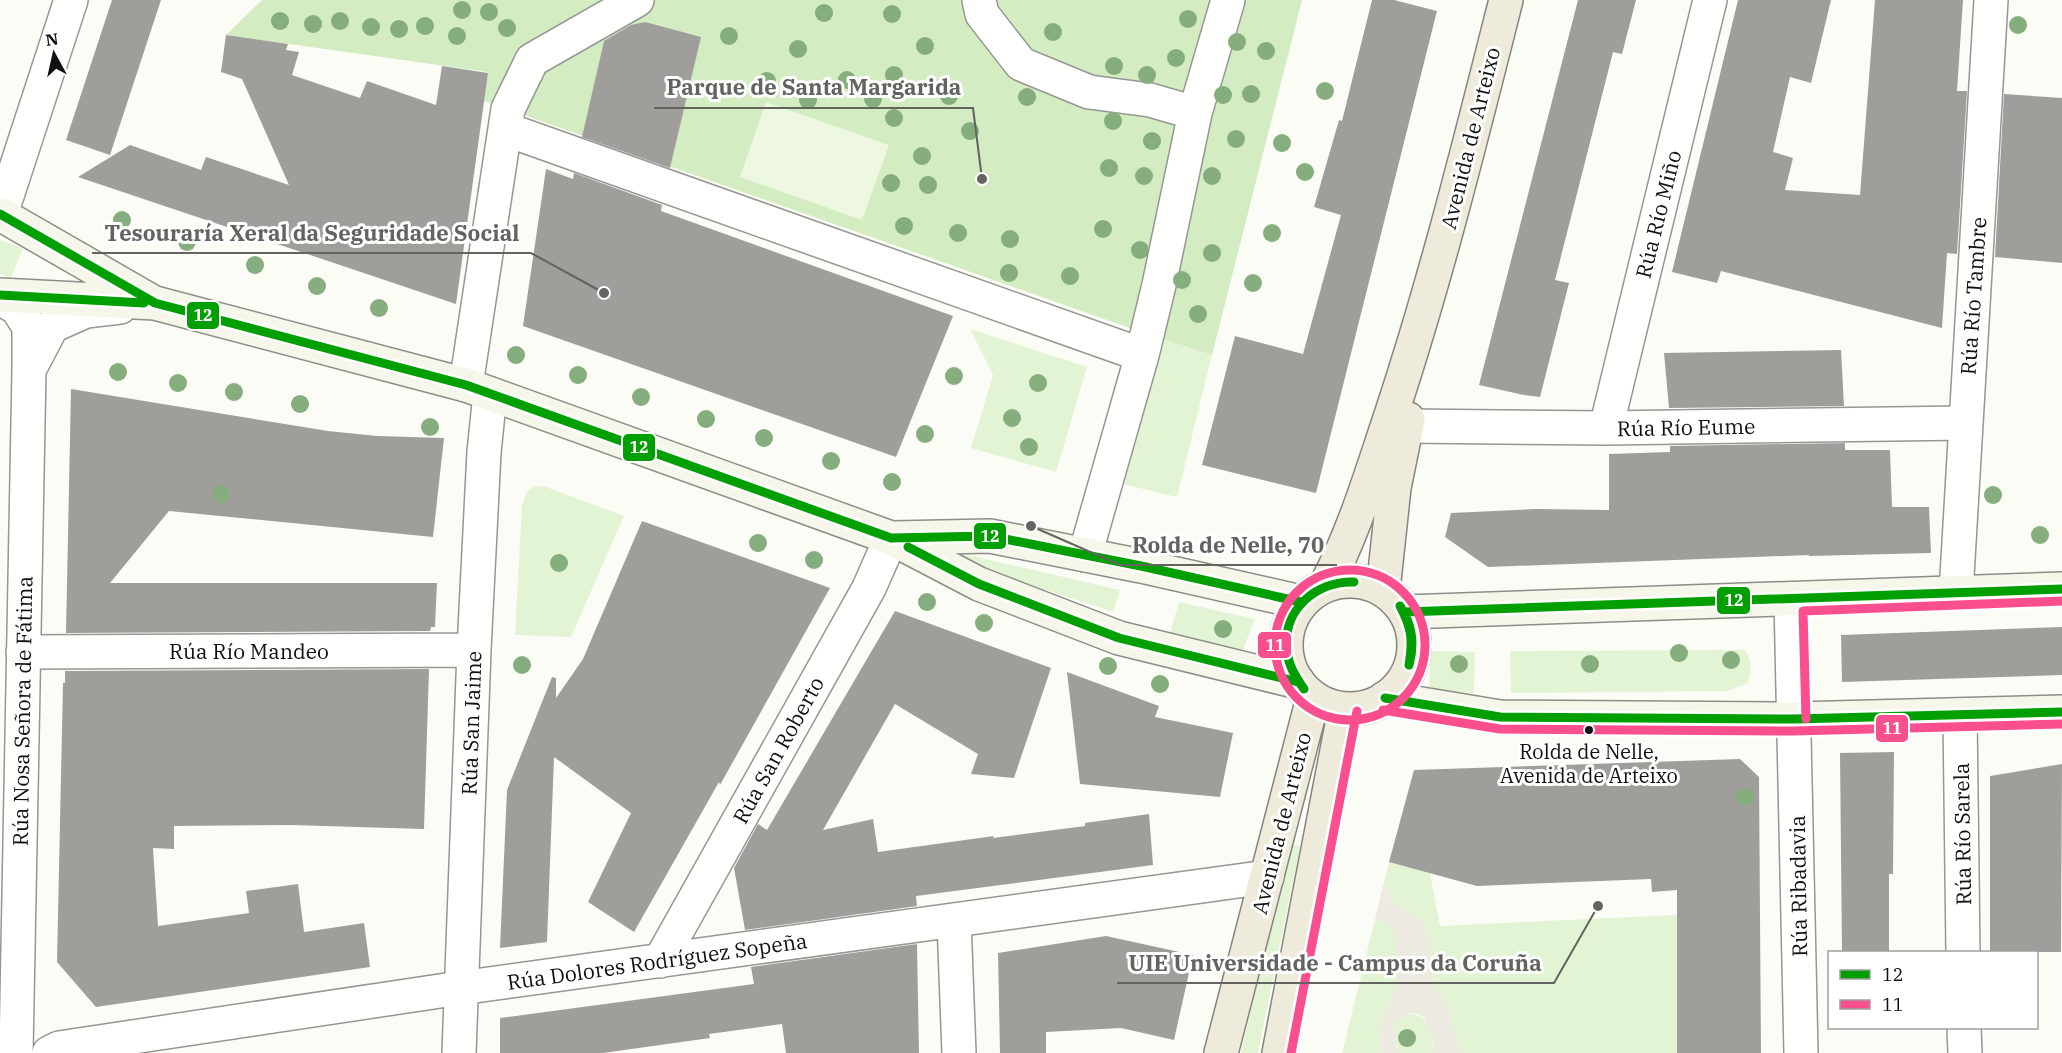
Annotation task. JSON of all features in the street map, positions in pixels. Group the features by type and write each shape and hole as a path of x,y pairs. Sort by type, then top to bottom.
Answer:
{"main road":[{"name":"Avenida de Arteixo","path":"1314,594 1342,555 1365,496 1435,276 1506,0"},
{"name":"Avenida de Arteixo","path":"1394,601 1394,488 1435,276"},
{"path":"1345,581 1364,583 1394,601 1412,630 1414,649 1409,668 1400,685 1385,698 1366,707 1345,709 1328,705 1305,690 1288,663 1286,641 1290,620 1314,594 1345,581"},
{"name":"Avenida de Arteixo","path":"1221,1053 1267,877 1305,690"},
{"name":"Avenida de Arteixo","path":"1279,1053 1345,709"}],"street":[{"path":"70,0 1,214 155,303"},
{"name":"Rúa San Jaime","path":"459,1053 484,452 478,389 507,119 532,60 637,0"},
{"path":"980,0 982,14 1021,64 1089,92 1150,100 1195,113"},
{"path":"1085,555 1142,355 1195,113 1227,0"},
{"name":"Rúa Río Miño","path":"1605,428 1710,0"},
{"name":"Rúa Río Tambre","path":"1956,593 1991,0"},
{"path":"507,119 1142,355"},
{"path":"0,296 155,303 478,389 891,538 980,585 1119,638 1305,690"},
{"name":"Rúa Nosa Señora de Fátima","path":"0,296 17,308 29,327 23,652 8,982 16,1053"},
{"name":"Rúa Nosa Señora de Fátima","path":"29,370 52,326 86,311 155,303"},
{"name":"Rúa Río Eume","path":"1406,426 1605,428 1965,423"},
{"path":"891,538 990,536 1085,555 1314,594"},
{"name":"Rúa San Roberto","path":"660,961 869,588 891,538"},
{"path":"1394,601 1791,599 2062,589"},
{"name":"Rúa Ribadavia","path":"1791,599 1801,1053"},
{"name":"Rúa Río Mandeo","path":"23,652 474,650"},
{"path":"1385,698 1500,717 1794,719 2062,712"},
{"name":"Rúa Río Sarela","path":"1960,715 1963,951"},
{"name":"Rúa Dolores Rodríguez Sopeña","path":"49,1053 59,1048 460,988 1267,877"},
{"path":"954,921 958,1053"},
{"path":"1964,1029 1965,1053"}],"green space":[{"path":"262,0 1302,0 1212,355 484,101 488,72 226,35"},
{"path":"766,102 889,145 862,220 740,177"},
{"path":"0,240 23,248 11,278 0,274"},
{"path":"970,329 1087,367 1056,472 971,448 993,375"},
{"path":"1162,339 1212,355 1177,497 1123,484"},
{"path":"535,486 546,487 624,516 571,637 515,635 522,505 527,492"},
{"path":"955,552 1120,590 1113,612 952,559"},
{"path":"1179,602 1255,619 1241,655 1170,633"},
{"path":"1745,650 1751,666 1748,683 1728,691 1511,693 1510,651"},
{"path":"1430,651 1475,652 1474,693 1429,692"},
{"path":"1289,844 1300,846 1258,1053 1241,1053"},
{"path":"1389,862 1430,873 1440,926 1677,915 1677,1053 1463,1053 1455,1039 1451,1012 1433,983 1429,937 1424,923 1396,904 1384,886"},
{"path":"1376,918 1393,926 1399,965 1395,988 1379,1028 1381,1053 1342,1053"},
{"path":"1405,1013 1420,1017 1429,1025 1433,1037 1433,1053 1397,1053 1394,1023"}],"shaded area":[{"path":"1389,862 1430,873 1390,863 1384,886 1396,904 1424,923 1429,937 1433,983 1451,1012 1455,1039 1463,1053 1433,1053 1434,1042 1425,1018 1417,1014 1405,1013 1394,1023 1397,1053 1381,1053 1379,1028 1395,988 1399,965 1393,927 1376,918 1342,1053"}],"building":[{"path":"112,0 161,0 110,155 66,140"},
{"path":"1372,0 1394,0 1437,11 1316,493 1202,465 1235,336 1303,354 1341,215 1314,207 1339,120 1342,121"},
{"path":"1578,0 1636,0 1622,54 1613,52 1555,280 1569,283 1540,397 1479,385"},
{"path":"1738,0 1831,0 1811,83 1790,77 1773,152 1793,158 1785,190 1860,195 1875,0 1963,0 1957,91 1967,91 1957,254 1947,253 1942,328 1721,271 1717,283 1672,272"},
{"path":"645,22 701,37 670,168 582,137 604,41 631,25"},
{"path":"226,35 288,44 286,50 299,52 292,75 360,98 367,81 436,105 442,66 488,73 456,304 78,177 130,145 201,170 206,157 289,185 242,79 221,72"},
{"path":"2004,94 2062,98 2062,263 1995,257"},
{"path":"546,169 573,179 574,173 662,205 661,211 953,316 896,457 523,326"},
{"path":"1841,350 1844,406 1669,408 1664,353"},
{"path":"71,389 328,431 377,436 444,438 433,537 169,511 110,583 437,583 435,627 431,627 430,631 66,633"},
{"path":"1845,443 1845,450 1890,450 1892,507 1929,507 1931,553 1809,555 1488,567 1445,537 1451,513 1536,509 1609,510 1609,454 1670,452 1670,446"},
{"path":"642,521 830,588 720,785 719,782 634,932 588,902 631,813 554,757 547,942 500,948 507,790 552,677 556,678 556,698 583,659"},
{"path":"895,611 1051,668 1014,778 971,774 978,754 895,704 823,830 873,819 878,852 1085,826 1085,823 1149,814 1153,865 916,896 917,906 745,930 734,868 758,824 767,830"},
{"path":"2062,627 2062,675 1842,682 1841,635"},
{"path":"429,669 424,829 291,825 174,826 174,849 153,848 158,926 249,913 246,891 298,884 304,932 364,923 370,967 96,1007 57,962 65,671"},
{"path":"1067,672 1159,706 1155,717 1233,733 1220,797 1080,784"},
{"path":"1894,752 1893,874 1889,874 1889,951 1842,951 1840,753"},
{"path":"1740,759 1759,777 1761,1053 1677,1053 1677,890 1652,892 1651,879 1477,886 1389,862 1414,770"},
{"path":"2062,764 2061,952 1990,951 1990,776"},
{"path":"1106,936 1193,955 1174,1040 1121,1028 1046,1032 1046,1053 1000,1053 998,953"},
{"path":"917,944 919,1053 786,1053 782,1024 709,1034 710,1038 603,1053 500,1053 500,1018 754,984 751,967"}],"transit line":[{"name":"12","path":"0,214 155,303 466,385 891,538 990,536 1141,566 1301,602"},
{"name":"12","path":"0,295 144,303"},
{"name":"12","path":"908,547 979,584 1119,638 1298,682"},
{"name":"11","path":"1350,570 1379,575 1392,582 1403,592 1413,603 1420,616 1425,645 1420,674 1413,687 1403,698 1392,708 1379,715 1350,720 1321,715 1308,708 1297,698 1287,687 1280,674 1275,645 1280,616 1287,603 1297,592 1308,582 1321,575 1350,570"},
{"name":"12","path":"1304,689 1289,661 1287,636 1290,622 1304,601 1315,593 1340,583 1354,582"},
{"name":"12","path":"1405,612 2062,589"},
{"name":"11","path":"1806,719 1803,611 2062,601"},
{"name":"12","path":"1400,606 1411,634 1412,649 1409,665"},
{"name":"12","path":"1400,606 1410,634 1409,665"},
{"name":"12","path":"1287,633 1290,663 1304,689"},
{"name":"12","path":"1385,698 1500,717 1794,719 2062,712"},
{"name":"11","path":"1383,710 1500,729 1794,731 2062,724"},
{"name":"11","path":"1291,1053 1357,711"}],"place":[{"name":"Parque de Santa Margarida","path":"982,179"},
{"name":"Tesouraría Xeral da Seguridade Social","path":"604,293"},
{"name":"Rolda de Nelle, 70","path":"1031,526"},
{"name":"Rolda de Nelle, Avenida de Arteixo","path":"1589,730"},
{"name":"UIE Universidade - Campus da Coruña","path":"1598,906"}]}
